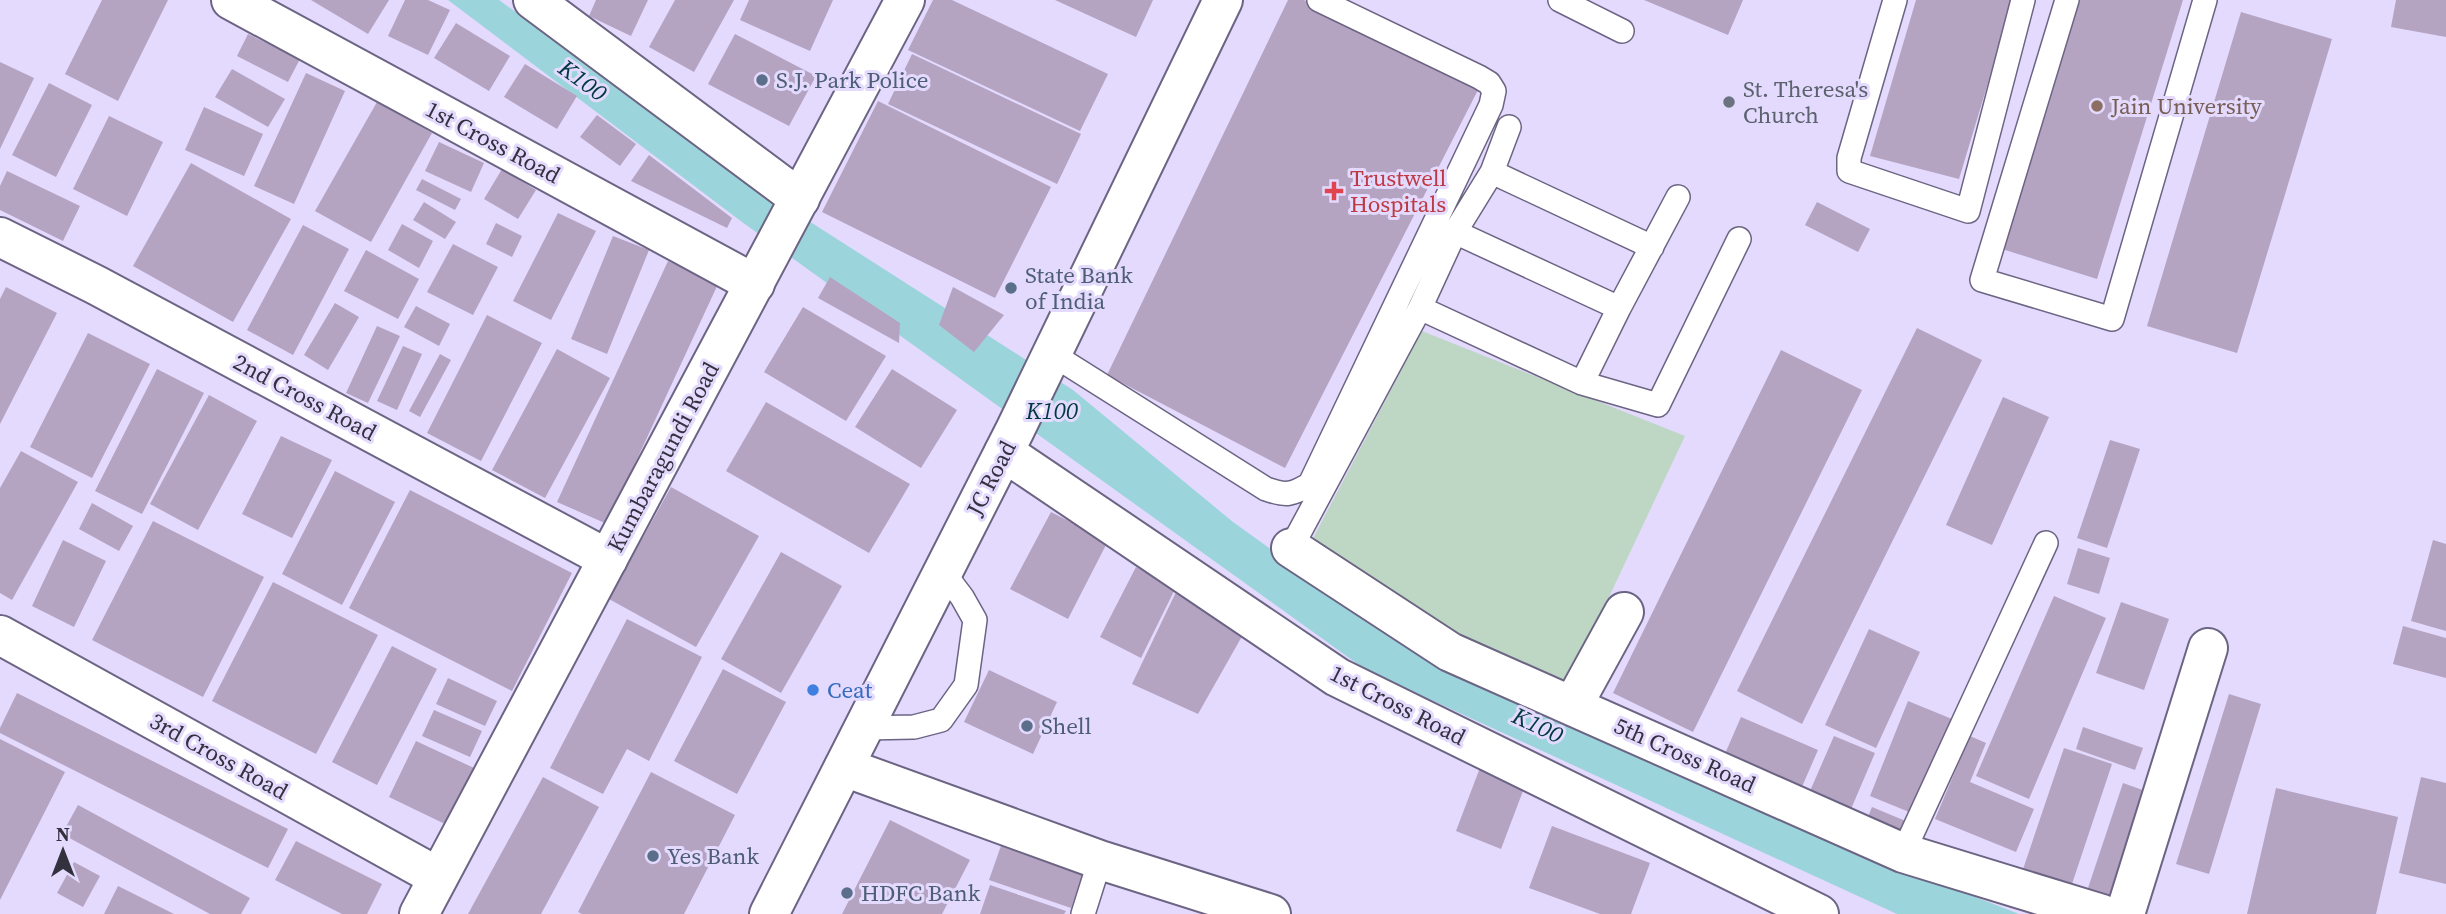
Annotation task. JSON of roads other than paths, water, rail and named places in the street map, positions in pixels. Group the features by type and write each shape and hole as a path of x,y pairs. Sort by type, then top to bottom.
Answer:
{"street":[{"name":"1st Cross Road","path":"231,0 755,284"},
{"path":"533,0 797,204"},
{"name":"Kumbaragundi Road","path":"419,914 905,0"},
{"name":"JC Road","path":"769,914 1010,441 1223,0"},
{"name":"2nd Cross Road","path":"0,237 96,285 608,559"},
{"name":"1st Cross Road","path":"1010,441 1337,677 1819,914"},
{"name":"5th Cross Road","path":"1291,548 1450,652 1903,853 2102,914"},
{"path":"1573,705 1624,612"},
{"name":"3rd Cross Road","path":"0,635 438,877"},
{"path":"2125,914 2208,648"},
{"path":"844,767 1100,860 1271,914"}],"lane":[{"path":"1049,359 1266,489 1282,495 1298,492 1310,484 1487,113 1494,91 1489,83 1479,77 1319,0"},
{"path":"1560,0 1622,31"},
{"path":"1895,0 1849,158 1849,171 1968,211 2023,0"},
{"path":"2067,0 1982,281 2112,319 2205,0"},
{"path":"1291,548 1420,308 1455,232 1492,172 1509,127"},
{"path":"1492,172 1652,247"},
{"path":"1582,383 1678,197"},
{"path":"1455,232 1619,307"},
{"path":"1420,308 1582,383 1658,405 1739,239"},
{"path":"1903,853 2046,543"},
{"path":"864,727 914,727 941,720 966,685 975,620 943,572"},
{"path":"1083,914 1100,860"}],"water":[{"name":"K100","path":"448,0 499,0 765,193 1073,390 1233,522 1297,568 1917,874 2019,914 1897,914 1366,670 742,222"}],"place":[{"name":"S.J. Park Police","path":"762,80"},
{"name":"St. Theresa's Church","path":"1729,102"},
{"name":"Jain University","path":"2097,106"},
{"name":"Trustwell Hospitals","path":"1334,191"},
{"name":"State Bank of India","path":"1011,288"},
{"name":"Ceat","path":"813,690"},
{"name":"Shell","path":"1027,726"},
{"name":"Yes Bank","path":"653,856"},
{"name":"HDFC Bank","path":"847,893"}]}
